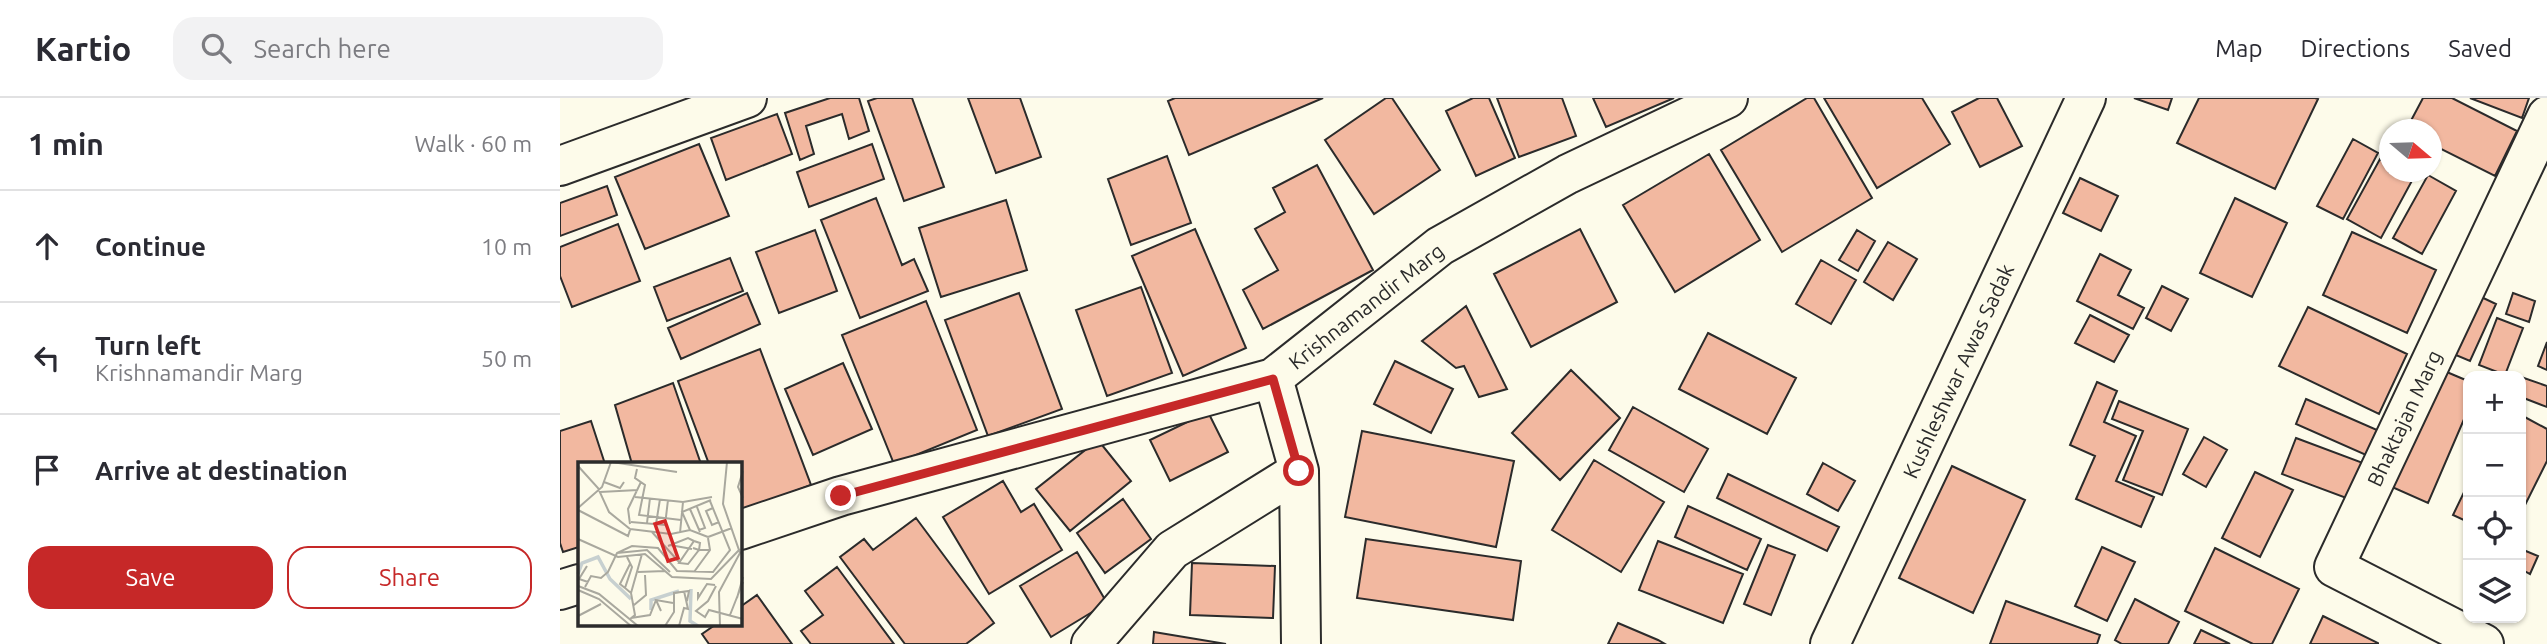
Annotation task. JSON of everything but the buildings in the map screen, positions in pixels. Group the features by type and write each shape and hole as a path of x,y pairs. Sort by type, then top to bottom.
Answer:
{"street":[{"path":"560,166 747,98"},
{"name":"Krishnamandir Marg","path":"742,529 841,496 1273,379 1440,246 1568,174 1728,98"},
{"name":"Kushleshwar Awas Sadak","path":"1830,644 2086,98"},
{"name":"Bhaktajan Marg","path":"2484,644 2334,567 2534,172 2547,116"},
{"path":"1273,379 1299,471 1301,644"},
{"path":"1091,644 1172,550 1299,471"},
{"path":"560,590 578,583"}],"route":[{"path":"841,496 1273,379 1299,471"}]}
